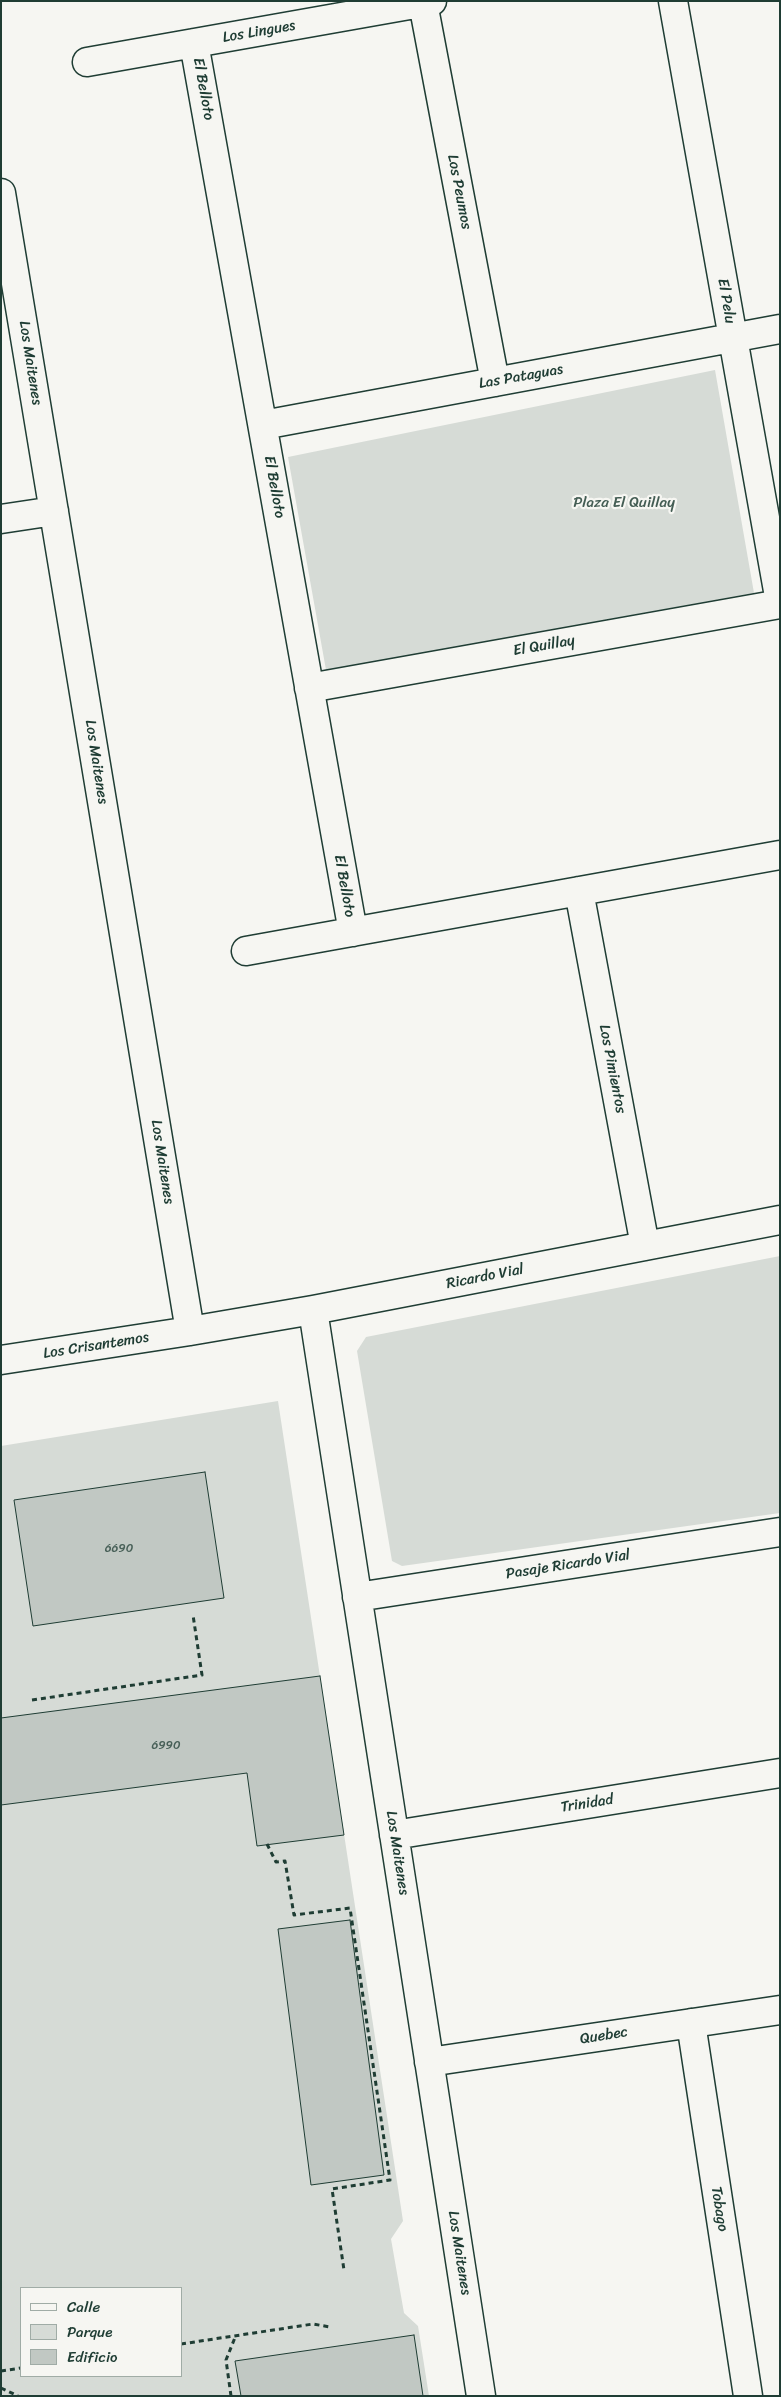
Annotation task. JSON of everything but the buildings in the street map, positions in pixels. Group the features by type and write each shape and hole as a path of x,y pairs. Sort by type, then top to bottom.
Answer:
{"street":[{"name":"El Pelu","path":"673,1 780,603"},
{"name":"Los Lingues","path":"88,62 427,2"},
{"name":"Los Peumos","path":"427,2 495,382"},
{"name":"El Belloto","path":"194,43 353,932"},
{"name":"Los Maitenes","path":"1,193 190,1332"},
{"name":"Las Pataguas","path":"263,425 780,329"},
{"path":"1,519 54,511"},
{"name":"El Quillay","path":"309,688 780,603"},
{"path":"246,951 780,855"},
{"name":"Los Pimientos","path":"579,892 645,1246"},
{"name":"Ricardo Vial","path":"190,1332 780,1220"},
{"name":"Los Maitenes","path":"313,1310 481,2396"},
{"name":"Los Crisantemos","path":"1,1360 190,1332"},
{"name":"Pasaje Ricardo Vial","path":"357,1597 780,1532"},
{"name":"Trinidad","path":"394,1835 780,1773"},
{"name":"Quebec","path":"429,2062 780,2010"},
{"name":"Tobago","path":"691,2023 748,2396"}],"path":[{"path":"32,1700 202,1675 194,1615"},
{"path":"268,1844 276,1862 285,1861 294,1915 350,1908 390,2180 332,2189 344,2270"},
{"path":"182,2344 313,2324 330,2327"},
{"path":"231,2396 226,2360 236,2335"},
{"path":"1,2371 20,2368"},
{"path":"1,2388 18,2396"}],"green space":[{"name":"Plaza El Quillay","path":"715,370 754,593 326,670 288,457"},
{"path":"780,1256 780,1513 402,1566 392,1561 357,1351 366,1337"},
{"path":"278,1401 403,2221 391,2239 404,2313 418,2326 429,2396 5,2396 1,2394 1,1446"}]}
